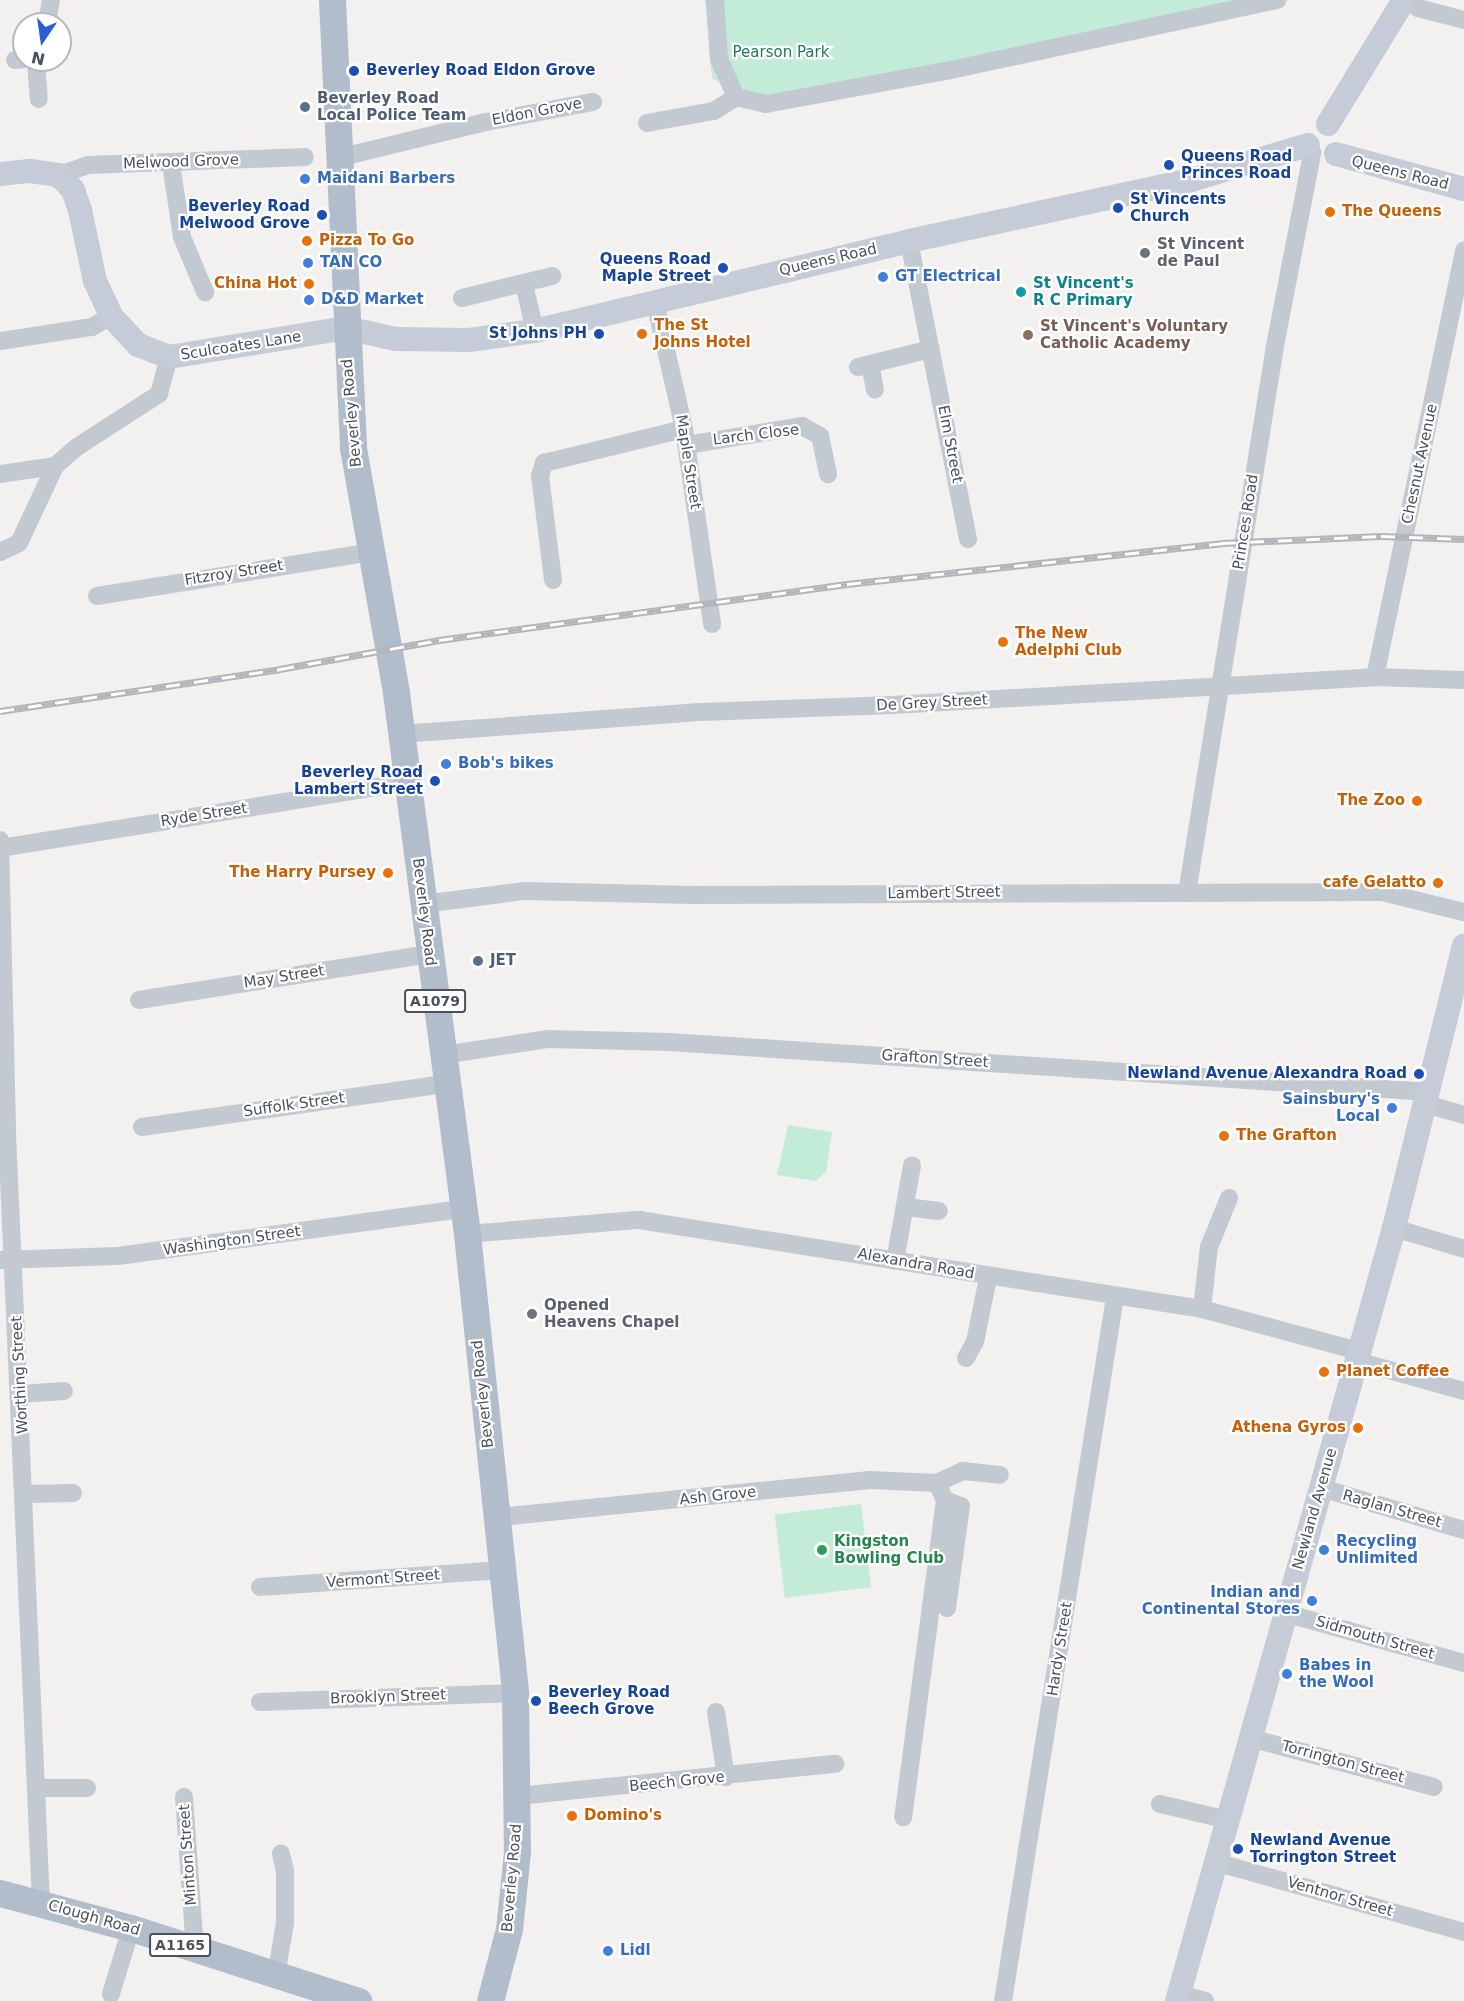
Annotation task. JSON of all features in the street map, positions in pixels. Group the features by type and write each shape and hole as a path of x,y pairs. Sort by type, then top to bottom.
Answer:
{"main road":[{"name":"Beverley Road","path":"332,0 342,157 346,328 352,448 372,552 401,734 465,1222 505,1570 515,1693 518,1796 509,1929 490,2001"},
{"name":"Clough Road","path":"0,1893 131,1928 359,2001"}],"street":[{"path":"715,0 719,59 736,98"},
{"path":"647,123 714,111 736,98 766,104 834,93 1215,16 1277,0"},
{"path":"1328,124 1340,134 1341,146 1336,154 1323,158 1310,149 1310,131 1328,124 1405,0 1418,8 1464,20"},
{"path":"37,72 39,99"},
{"name":"Eldon Grove","path":"342,157 486,122 593,102"},
{"name":"Queens Road","path":"346,328 396,339 448,340 535,331 909,241 1191,180 1310,149"},
{"name":"Princes Road","path":"1187,892 1223,686 1259,440 1310,149"},
{"name":"Queens Road","path":"1336,154 1464,189"},
{"name":"Melwood Grove","path":"59,175 88,165 171,164 305,157"},
{"path":"171,164 182,237 205,292"},
{"path":"0,174 30,171 59,175"},
{"name":"Sculcoates Lane","path":"59,175 73,190 80,210 95,281 111,316 138,345 170,357 346,328"},
{"name":"Elm Street","path":"909,241 968,539"},
{"name":"Chesnut Avenue","path":"1375,677 1464,250"},
{"path":"462,298 552,276"},
{"path":"524,284 535,331"},
{"name":"Maple Street","path":"654,302 686,437 712,624"},
{"path":"0,341 92,327 111,316"},
{"path":"875,390 864,366 931,349"},
{"path":"1,552 19,543 55,466 77,447 159,394 170,357"},
{"name":"Larch Close","path":"553,580 540,476 544,464 686,437 802,426 820,436 828,474"},
{"path":"0,474 55,466"},
{"name":"Fitzroy Street","path":"97,596 372,552"},
{"name":"De Grey Street","path":"401,734 700,712 893,705 1375,677 1464,680"},
{"name":"Ryde Street","path":"0,845 407,782"},
{"name":"Worthing Street","path":"0,845 7,1259 20,1394 41,1903"},
{"name":"Lambert Street","path":"423,904 525,891 693,895 1382,892 1464,912"},
{"name":"May Street","path":"139,1000 429,954"},
{"name":"Newland Avenue","path":"1178,1997 1394,1228 1462,959"},
{"name":"Grafton Street","path":"443,1055 547,1039 669,1042 1427,1098 1464,1115"},
{"name":"Suffolk Street","path":"142,1127 446,1084"},
{"path":"895,1261 912,1166"},
{"path":"1202,1309 1209,1247 1229,1198"},
{"path":"906,1207 939,1211"},
{"name":"Alexandra Road","path":"465,1222 639,1220 988,1278 1202,1309 1464,1391"},
{"name":"Washington Street","path":"7,1259 118,1256 465,1222"},
{"path":"1394,1228 1464,1249"},
{"path":"966,1358 975,1342 988,1278"},
{"name":"Hardy Street","path":"1003,2001 1114,1297"},
{"path":"20,1394 64,1391"},
{"name":"Ash Grove","path":"499,1517 870,1480 937,1482 963,1471 1000,1475"},
{"path":"903,1817 945,1500 937,1482"},
{"name":"Raglan Street","path":"1320,1488 1464,1530"},
{"path":"25,1494 73,1493"},
{"path":"945,1500 961,1506 947,1608"},
{"name":"Vermont Street","path":"260,1587 505,1570"},
{"name":"Sidmouth Street","path":"1285,1613 1464,1663"},
{"name":"Brooklyn Street","path":"260,1702 515,1693"},
{"path":"716,1712 726,1777"},
{"name":"Torrington Street","path":"1250,1738 1434,1787"},
{"name":"Beech Grove","path":"518,1796 726,1777 835,1764"},
{"path":"37,1788 87,1788"},
{"name":"Minton Street","path":"184,1797 195,1950"},
{"path":"1160,1804 1228,1820"},
{"path":"276,1976 285,1923 285,1871 280,1852"},
{"name":"Ventnor Street","path":"1215,1862 1464,1932"},
{"path":"111,1994 131,1928"},
{"path":"1178,1997 1205,2001"}],"green space":[{"name":"Pearson Park","path":"705,0 1289,0 780,107 738,94 712,78"},
{"path":"788,1125 832,1132 826,1172 816,1181 777,1175"},
{"name":"Kingston Bowling Club","path":"861,1504 871,1587 785,1598 775,1515"}],"railway":[{"path":"0,711 280,669 439,640 847,584 1222,543 1381,536 1464,539"}],"place":[{"name":"Beverley Road Eldon Grove","path":"354,71"},
{"name":"Beverley Road Local Police Team","path":"305,107"},
{"name":"Queens Road Princes Road","path":"1169,165"},
{"name":"Maidani Barbers","path":"305,179"},
{"name":"St Vincents Church","path":"1118,208"},
{"name":"The Queens","path":"1330,212"},
{"name":"Beverley Road Melwood Grove","path":"322,215"},
{"name":"Pizza To Go","path":"307,241"},
{"name":"St Vincent de Paul","path":"1145,253"},
{"name":"TAN CO","path":"308,263"},
{"name":"Queens Road Maple Street","path":"723,268"},
{"name":"GT Electrical","path":"883,277"},
{"name":"China Hot","path":"309,284"},
{"name":"St Vincent's R C Primary","path":"1021,292"},
{"name":"D&D Market","path":"309,300"},
{"name":"St Johns PH","path":"599,334"},
{"name":"The St Johns Hotel","path":"642,334"},
{"name":"St Vincent's Voluntary Catholic Academy","path":"1028,335"},
{"name":"The New Adelphi Club","path":"1003,642"},
{"name":"Bob's bikes","path":"446,764"},
{"name":"Beverley Road Lambert Street","path":"435,781"},
{"name":"The Zoo","path":"1417,801"},
{"name":"The Harry Pursey","path":"388,873"},
{"name":"cafe Gelatto","path":"1438,883"},
{"name":"JET","path":"478,961"},
{"name":"Newland Avenue Alexandra Road","path":"1419,1074"},
{"name":"Sainsbury's Local","path":"1392,1108"},
{"name":"The Grafton","path":"1224,1136"},
{"name":"Opened Heavens Chapel","path":"532,1314"},
{"name":"Planet Coffee","path":"1324,1372"},
{"name":"Athena Gyros","path":"1358,1428"},
{"name":"Kingston Bowling Club","path":"822,1550"},
{"name":"Recycling Unlimited","path":"1324,1550"},
{"name":"Indian and Continental Stores","path":"1312,1601"},
{"name":"Babes in the Wool","path":"1287,1674"},
{"name":"Beverley Road Beech Grove","path":"536,1701"},
{"name":"Domino's","path":"572,1816"},
{"name":"Newland Avenue Torrington Street","path":"1238,1849"},
{"name":"Lidl","path":"608,1951"}]}
